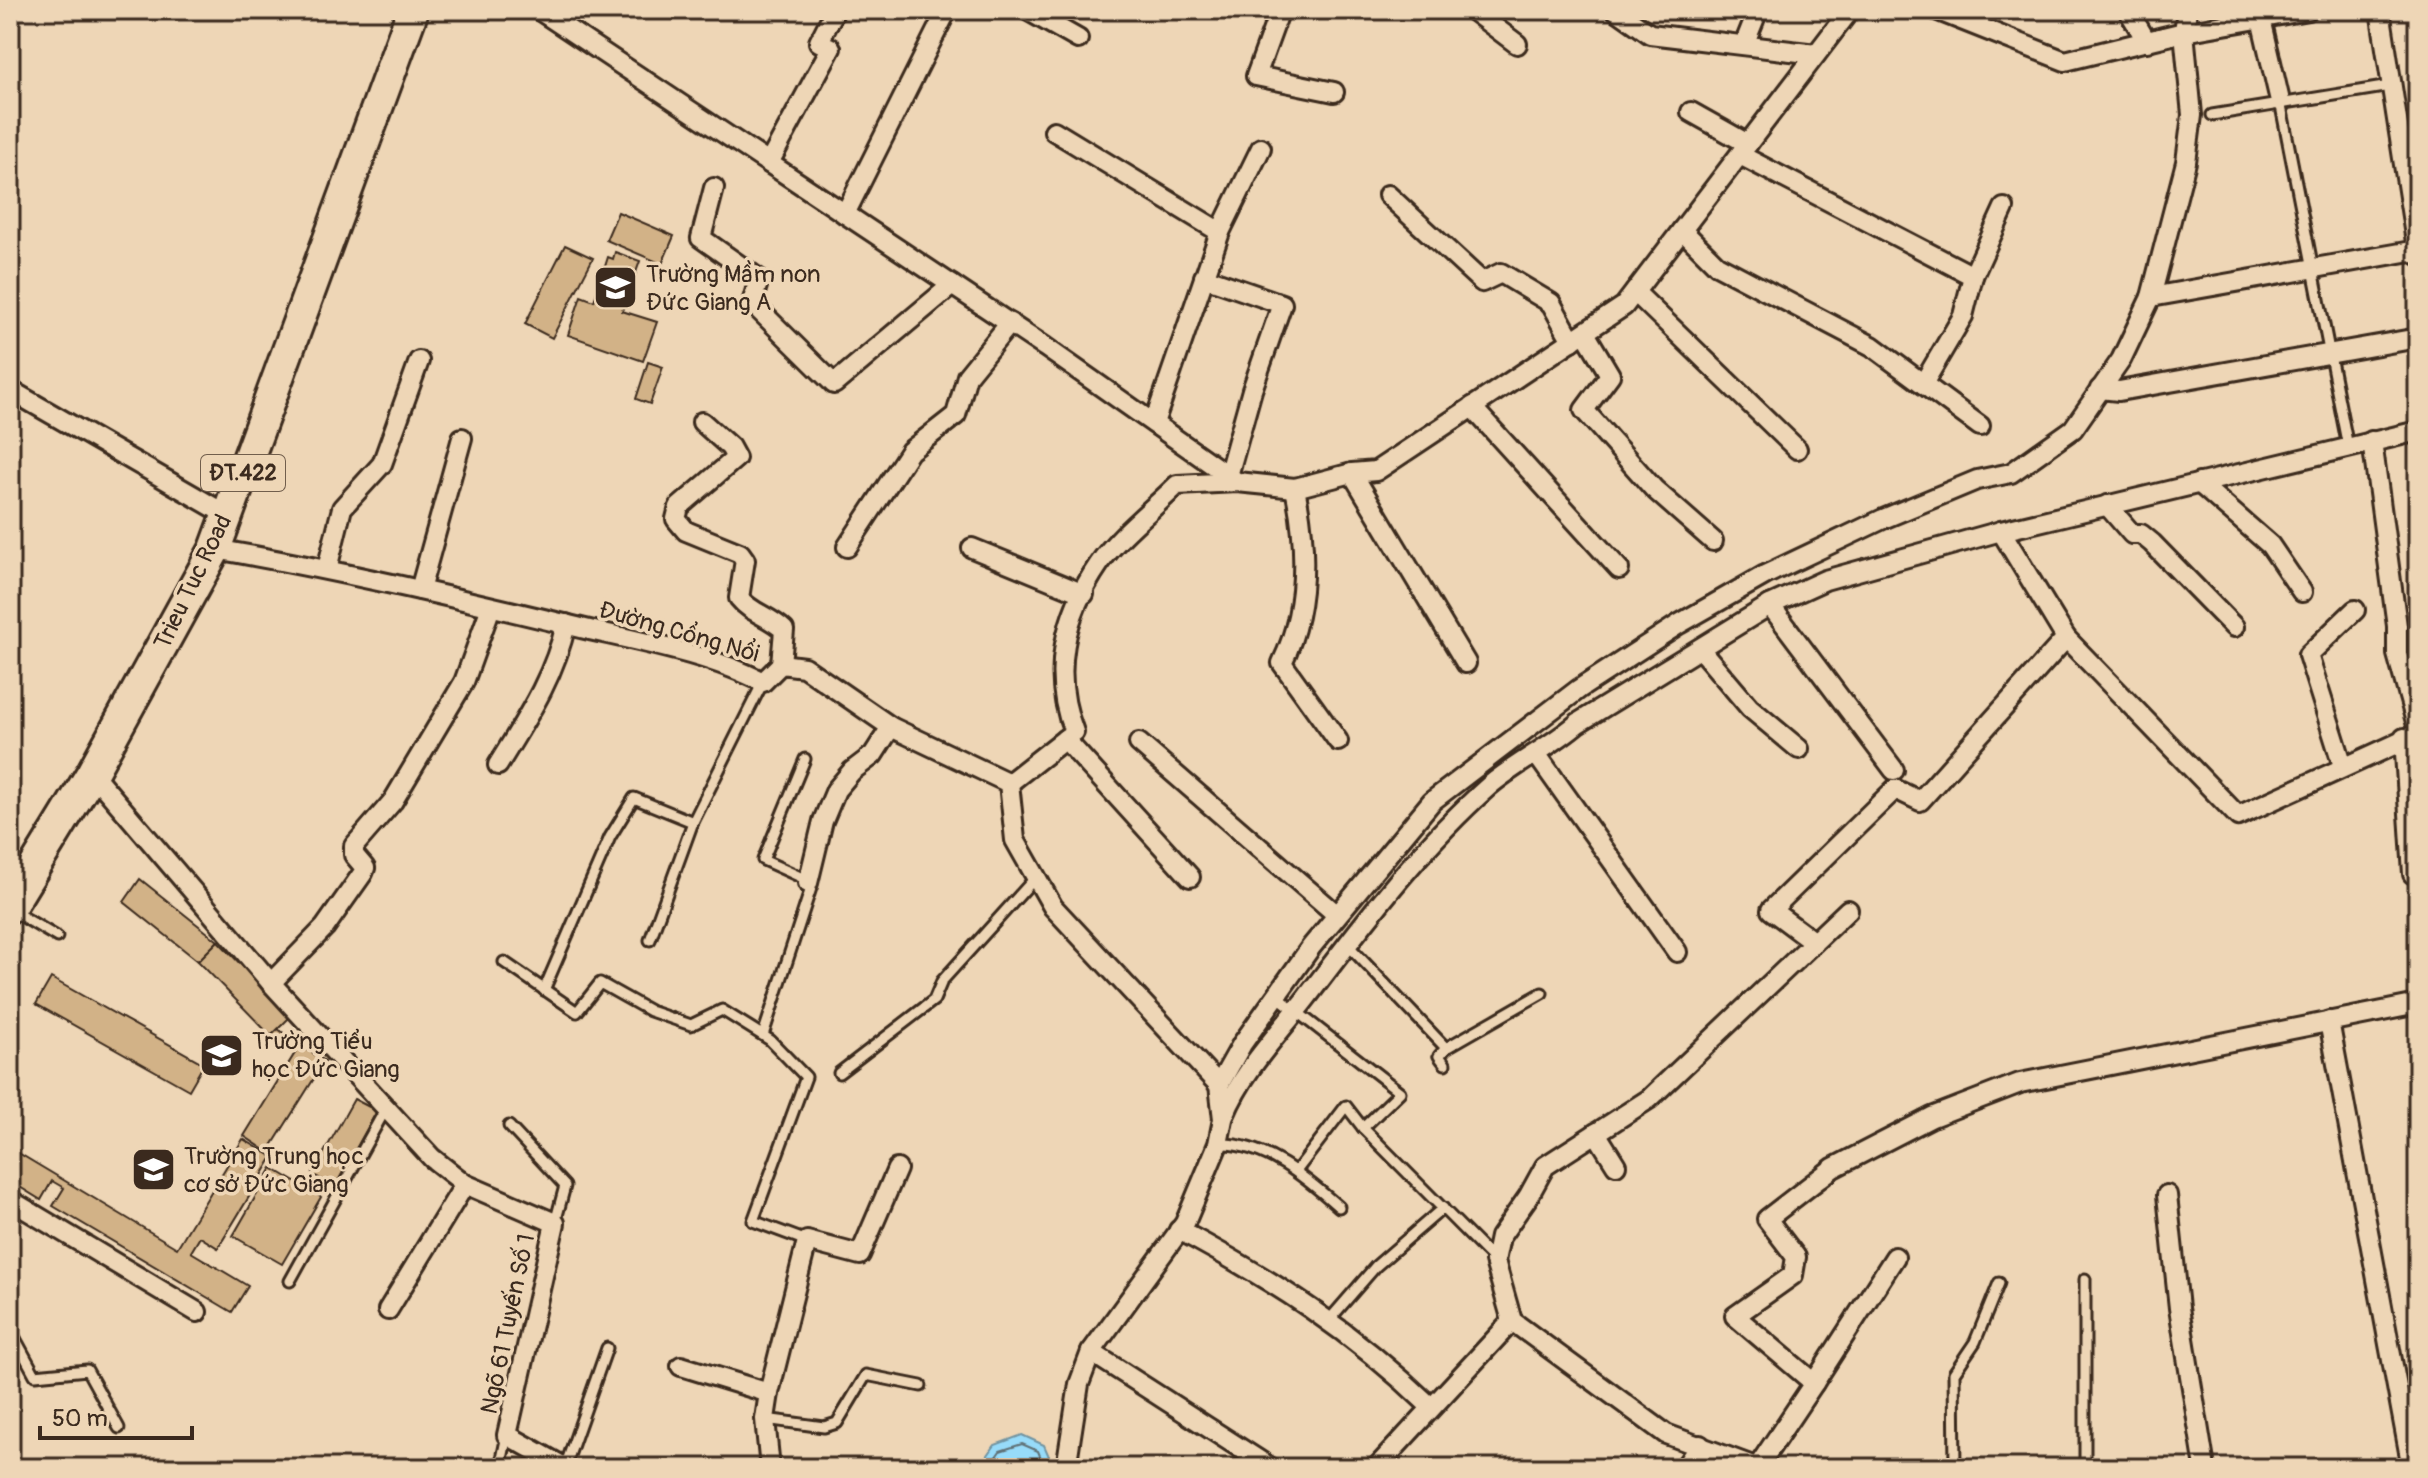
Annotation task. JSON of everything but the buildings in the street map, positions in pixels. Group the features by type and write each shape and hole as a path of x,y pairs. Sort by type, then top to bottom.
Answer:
{"main road":[{"name":"Trieu Tuc Road","path":"10,908 92,773 215,549 413,10"}],"street":[{"path":"539,10 1010,323 1232,479"},
{"path":"769,163 831,48 819,42 835,10"},
{"path":"845,214 947,10"},
{"path":"1280,10 1256,76 1334,92"},
{"path":"1472,10 1517,44"},
{"path":"1616,10 1650,34 1816,54"},
{"path":"1744,45 1758,10"},
{"path":"1219,1085 1053,907 1015,840 1009,783 1074,732 1062,702 1065,630 1100,563 1177,485 1232,479 1295,488 1352,473 1376,471 1624,306 1850,10"},
{"path":"1936,10 2065,61 2260,14 2308,10"},
{"path":"2128,10 2147,42"},
{"path":"1223,1119 1219,1085 1242,1044 1336,914 1432,801 1579,689 1679,624 1765,575 1977,480 2011,473 2073,429 2121,360 2151,297 2186,162 2192,115 2184,32 2187,10"},
{"path":"2151,297 2311,266 2418,252 2380,10"},
{"path":"1035,12 1078,39"},
{"path":"2260,14 2280,101"},
{"path":"1691,112 1744,150 1973,276"},
{"path":"1054,131 1220,232"},
{"path":"1154,423 1220,232 1261,148"},
{"path":"714,188 701,238 759,279 752,303 834,384 952,285"},
{"path":"1388,195 1482,282 1501,273 1551,303 1610,375 1584,410 1654,489 1713,541"},
{"path":"1923,384 1963,316 1973,276 2004,208"},
{"path":"1682,230 1717,265 1872,346 1980,426"},
{"path":"1204,277 1282,304 1252,390 1232,479"},
{"path":"1635,292 1797,449"},
{"path":"847,547 910,451 956,415 967,376 1010,323"},
{"path":"2100,389 2119,391 2418,338"},
{"path":"327,569 342,508 382,464 419,361"},
{"path":"10,390 227,515"},
{"path":"1472,407 1619,569"},
{"path":"702,422 730,447 736,458 679,507 676,519 686,531 740,553 745,560 739,598 748,609 774,620 784,630 781,664"},
{"path":"1066,1468 1079,1384 1091,1352 1179,1230 1218,1144 1223,1119 1236,1087 1415,861 1491,785 1578,723 1770,605 1825,580 2001,531 2418,431"},
{"path":"420,590 462,438"},
{"path":"2372,441 2397,626 2397,654 2413,733 2413,874"},
{"path":"1352,473 1466,663"},
{"path":"2199,483 2270,545 2302,592"},
{"path":"1295,488 1304,530 1302,598 1294,637 1282,663 1338,741"},
{"path":"2107,505 2132,534 2141,534 2152,543 2234,627"},
{"path":"2001,531 2066,638 2238,816 2413,733"},
{"path":"972,548 1084,594"},
{"name":"Đường Cổng Nổi","path":"215,549 327,569 566,624 745,672 763,682 781,664 804,667 891,727 1009,783"},
{"path":"1770,605 1894,770"},
{"path":"271,983 325,927 363,873 365,868 354,855 354,846 393,801 464,682 491,607"},
{"path":"2343,766 2308,655 2355,610"},
{"path":"498,765 545,688 558,660 566,624"},
{"path":"1814,942 1771,910 1895,789 1920,801 2066,638"},
{"path":"1700,649 1750,708 1799,749"},
{"path":"808,883 823,821 836,790 852,771 873,755 891,727"},
{"path":"1065,739 1190,877"},
{"path":"1139,743 1336,914"},
{"path":"1537,755 1677,952"},
{"path":"92,773 271,983 432,1158 465,1184 555,1223"},
{"path":"1848,910 1649,1099 1545,1166 1500,1237 1495,1261 1512,1321 1666,1434 1758,1468 1895,1257"},
{"path":"1814,1383 1735,1316 1793,1275 1796,1257 1767,1219 1833,1168 1932,1117 2020,1083 2418,1004"},
{"path":"2329,1021 2412,1468"},
{"path":"1596,1133 1616,1165"},
{"path":"770,1468 765,1419 769,1393 807,1241 860,1255 897,1169"},
{"path":"388,1310 465,1184"},
{"path":"2167,1195 2179,1308 2205,1468"},
{"path":"10,1200 197,1312"},
{"name":"Ngõ 61 Tuyến Số 1","path":"507,1435 555,1223"},
{"path":"1179,1230 1239,1262 1330,1319 1385,1363 1431,1407"},
{"path":"1376,1468 1512,1321"},
{"path":"1091,1352 1271,1468"},
{"path":"681,1366 769,1393"},
{"path":"507,1435 566,1468"},
{"path":"1684,1468 1700,1445"}],"lane":[{"path":"2212,115 2280,101 2390,86"},
{"path":"2280,101 2348,447"},
{"path":"650,940 693,822 763,682"},
{"path":"763,1035 811,888 808,883 763,860 805,759"},
{"path":"544,990 610,837 634,798 693,822"},
{"path":"839,1073 934,1000 942,981 1036,877"},
{"path":"10,908 57,937"},
{"path":"1348,945 1446,1048"},
{"path":"504,962 577,1012 600,983 650,1011 691,1025 722,1010 763,1035 806,1077 753,1221 807,1241"},
{"path":"1445,1064 1439,1056 1446,1048 1542,993"},
{"path":"1278,997 1400,1092 1363,1128"},
{"path":"1297,1170 1346,1106 1363,1128 1495,1261"},
{"path":"290,1281 385,1110"},
{"path":"509,1126 565,1186 555,1223"},
{"path":"1218,1144 1237,1143 1297,1170 1339,1207"},
{"path":"1330,1319 1376,1266 1443,1208"},
{"path":"2085,1279 2085,1468"},
{"path":"1955,1468 1954,1373 1975,1342 1999,1283"},
{"path":"10,1329 35,1375 87,1370 119,1428"},
{"path":"566,1468 607,1348"},
{"path":"765,1419 824,1427 837,1423 866,1375 921,1386"},
{"path":"496,1468 502,1459 507,1435"}],"water":[{"path":"1022,1435 1044,1445 1054,1468 979,1468 995,1445"}],"place":[{"name":"Trường Mầm non Đức Giang A","path":"615,288"},
{"name":"Trường Tiểu học Đức Giang","path":"221,1055"},
{"name":"Trường Trung học cơ sở Đức Giang","path":"153,1170"}]}
